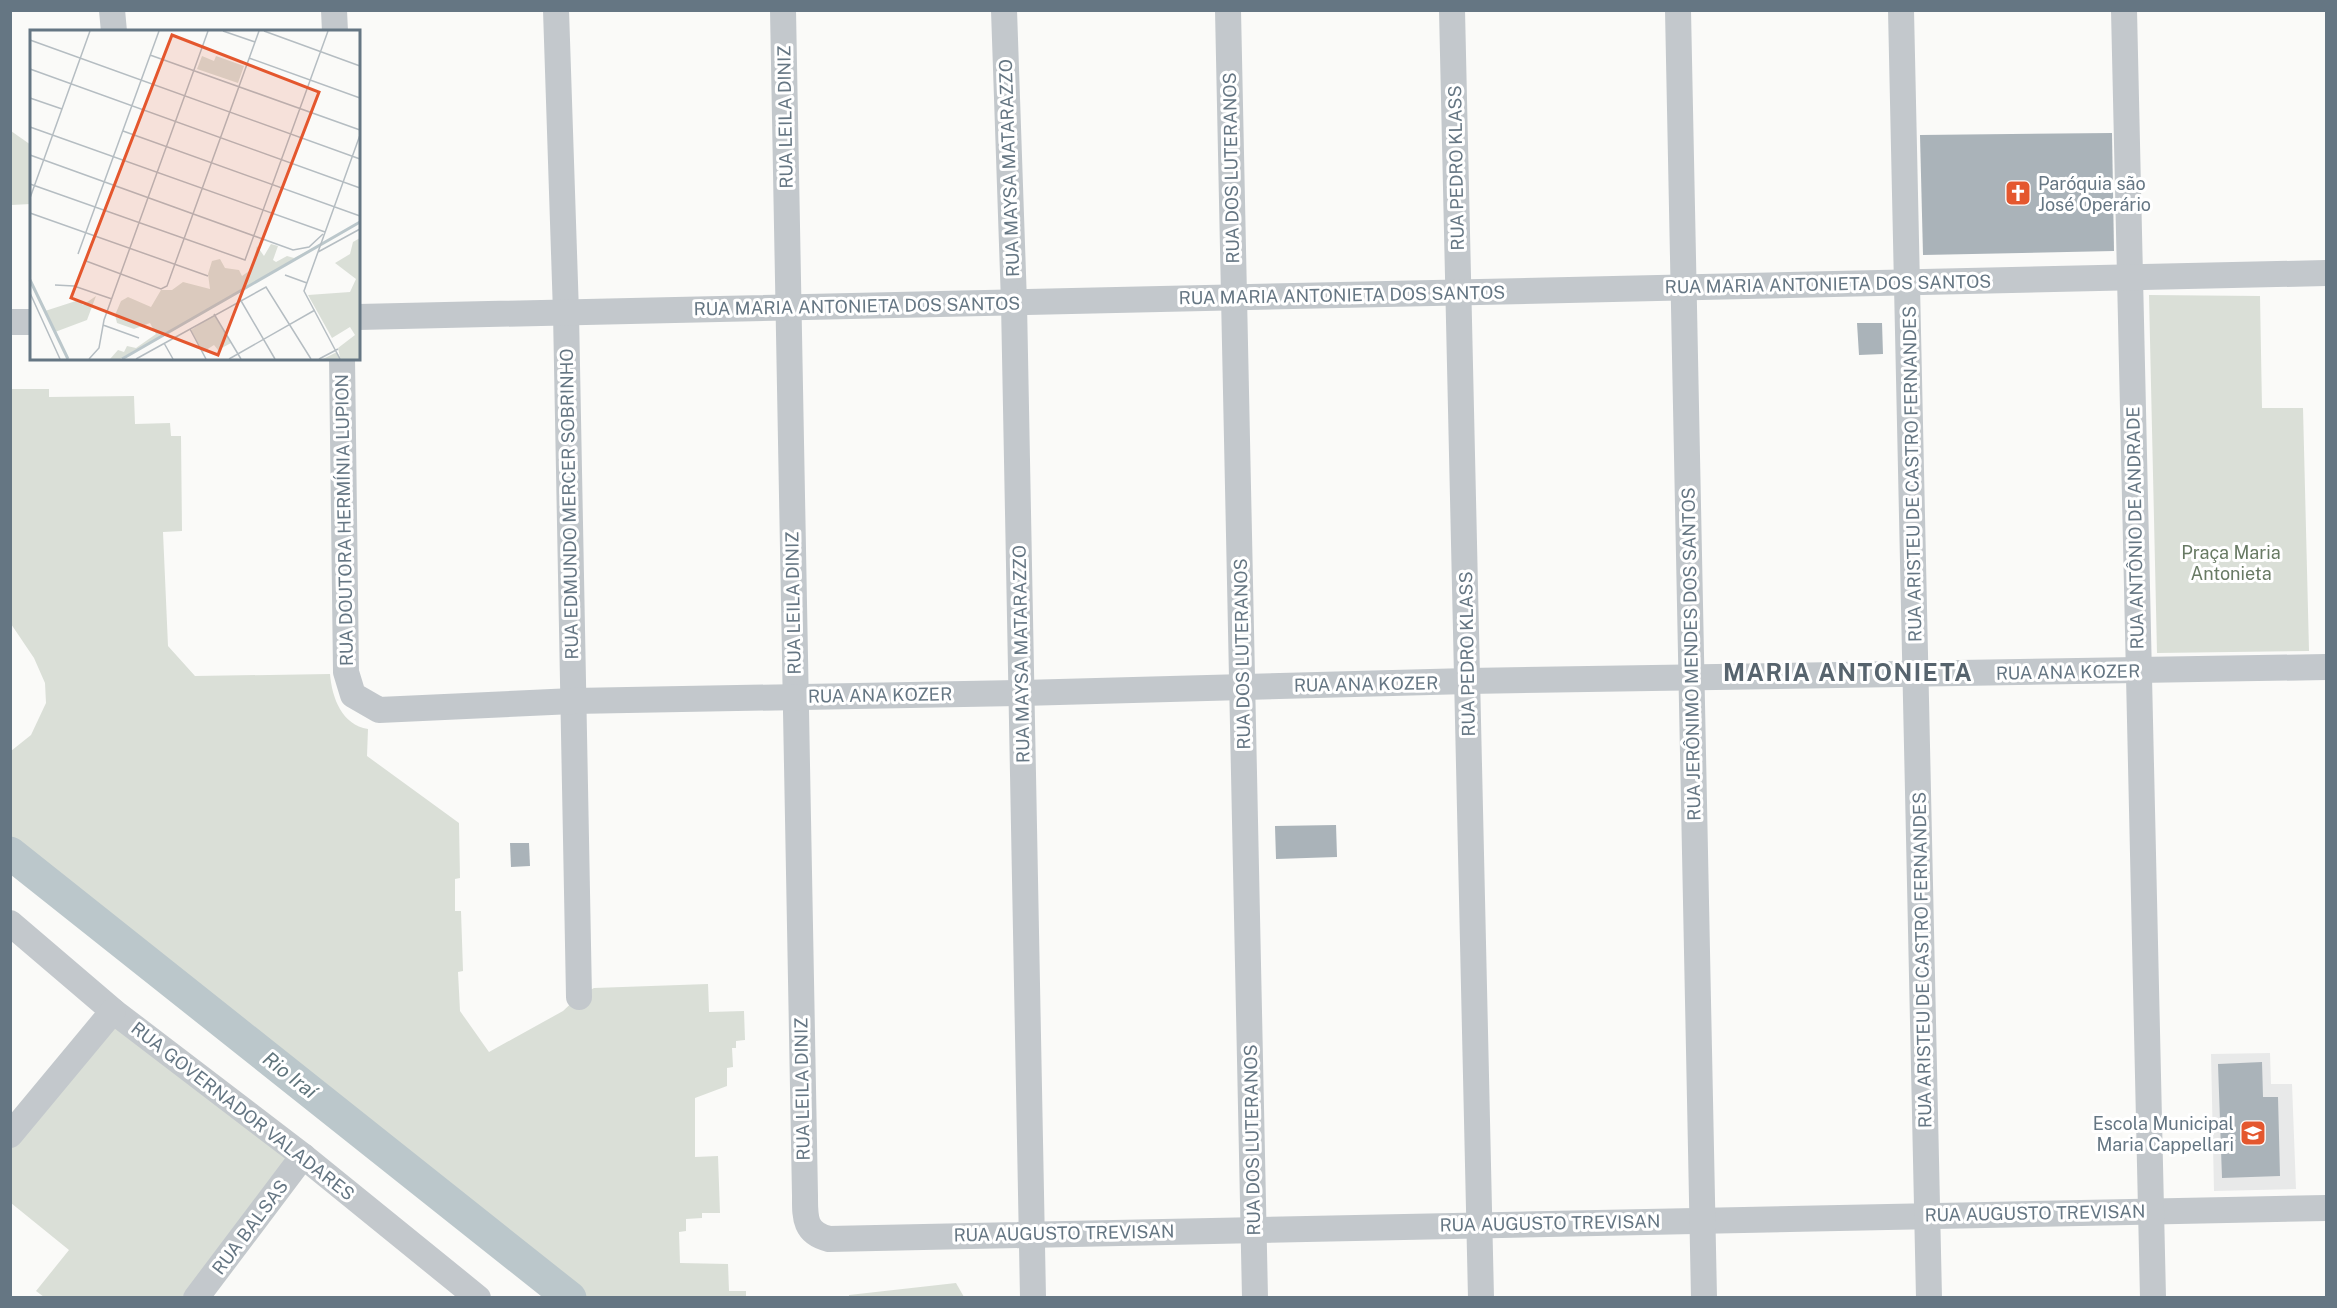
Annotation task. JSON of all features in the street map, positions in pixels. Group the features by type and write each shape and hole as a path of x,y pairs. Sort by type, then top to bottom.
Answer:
{"street":[{"path":"112,10 114,30"},
{"path":"334,10 335,30"},
{"name":"RUA EDMUNDO MERCER SOBRINHO","path":"556,10 566,313 579,997"},
{"name":"RUA LEILA DINIZ","path":"783,10 805,1196"},
{"name":"RUA MAYSA MATARAZZO","path":"1004,10 1014,303 1033,1298"},
{"name":"RUA DOS LUTERANOS","path":"1228,10 1256,1298"},
{"name":"RUA PEDRO KLASS","path":"1452,10 1481,1298"},
{"name":"RUA JERÔNIMO MENDES DOS SANTOS","path":"1678,10 1704,1298"},
{"name":"RUA ARISTEU DE CASTRO FERNANDES","path":"1901,10 1909,283 1929,1298"},
{"name":"RUA ANTÔNIO DE ANDRADE","path":"2124,10 2153,1298"},
{"name":"RUA MARIA ANTONIETA DOS SANTOS","path":"360,317 2326,273"},
{"path":"10,322 30,322"},
{"name":"RUA DOUTORA HERMÍNIA LUPION","path":"342,360 348,687 357,698 372,707 405,709"},
{"name":"RUA ANA KOZER","path":"405,709 573,701 794,696 1022,693 1468,681 1692,679 2326,666"},
{"name":"RUA GOVERNADOR VALADARES","path":"10,922 113,1011 303,1156 478,1298"},
{"path":"10,1135 113,1011"},
{"name":"RUA BALSAS","path":"196,1298 303,1156"},
{"name":"RUA AUGUSTO TREVISAN","path":"805,1196 808,1227 816,1235 829,1239 2326,1208"}],"shaded area":[{"name":"Escola Municipal Maria Cappellari","path":"2270,1053 2271,1084 2292,1084 2296,1189 2214,1191 2211,1054"}],"green space":[{"path":"11,131 30,144 30,204 11,205"},
{"name":"Praça Maria Antonieta","path":"2149,295 2260,296 2262,408 2303,408 2309,651 2157,653"},
{"path":"10,389 49,389 49,397 134,396 135,424 170,423 171,436 181,436 182,531 163,532 168,646 195,676 330,674 333,692 340,709 351,722 368,729 367,756 459,823 460,878 455,879 455,911 461,911 463,971 458,972 460,1011 489,1052 563,1011 579,996 594,988 708,984 709,1012 744,1011 745,1040 736,1041 736,1048 732,1048 733,1067 727,1068 727,1086 695,1098 695,1157 718,1156 720,1213 702,1213 702,1218 686,1219 686,1231 679,1232 680,1263 728,1264 729,1291 746,1291 746,1296 763,1297 581,1297 11,836 11,751 31,735 46,703 45,683 34,658 11,624"},
{"path":"116,1023 297,1161 188,1297 44,1297 36,1291 69,1250 11,1203 11,1145"},
{"path":"956,1283 964,1297 849,1297 849,1295"}],"building":[{"name":"Paróquia são José Operário","path":"2112,133 2114,251 1923,255 1920,135"},
{"path":"1857,323 1882,323 1883,354 1859,355"},
{"path":"1336,825 1337,857 1276,859 1275,826"},
{"path":"510,843 529,843 530,866 511,867"},
{"path":"2262,1062 2263,1097 2278,1097 2280,1176 2222,1178 2218,1064"}],"waterway":[{"name":"Rio Iraí","path":"10,853 570,1298"}],"place":[{"name":"Paróquia são José Operário","path":"2018,193"},
{"name":"Escola Municipal Maria Cappellari","path":"2253,1133"}],"district":[{"name":"MARIA ANTONIETA","path":"1848,672"}]}
